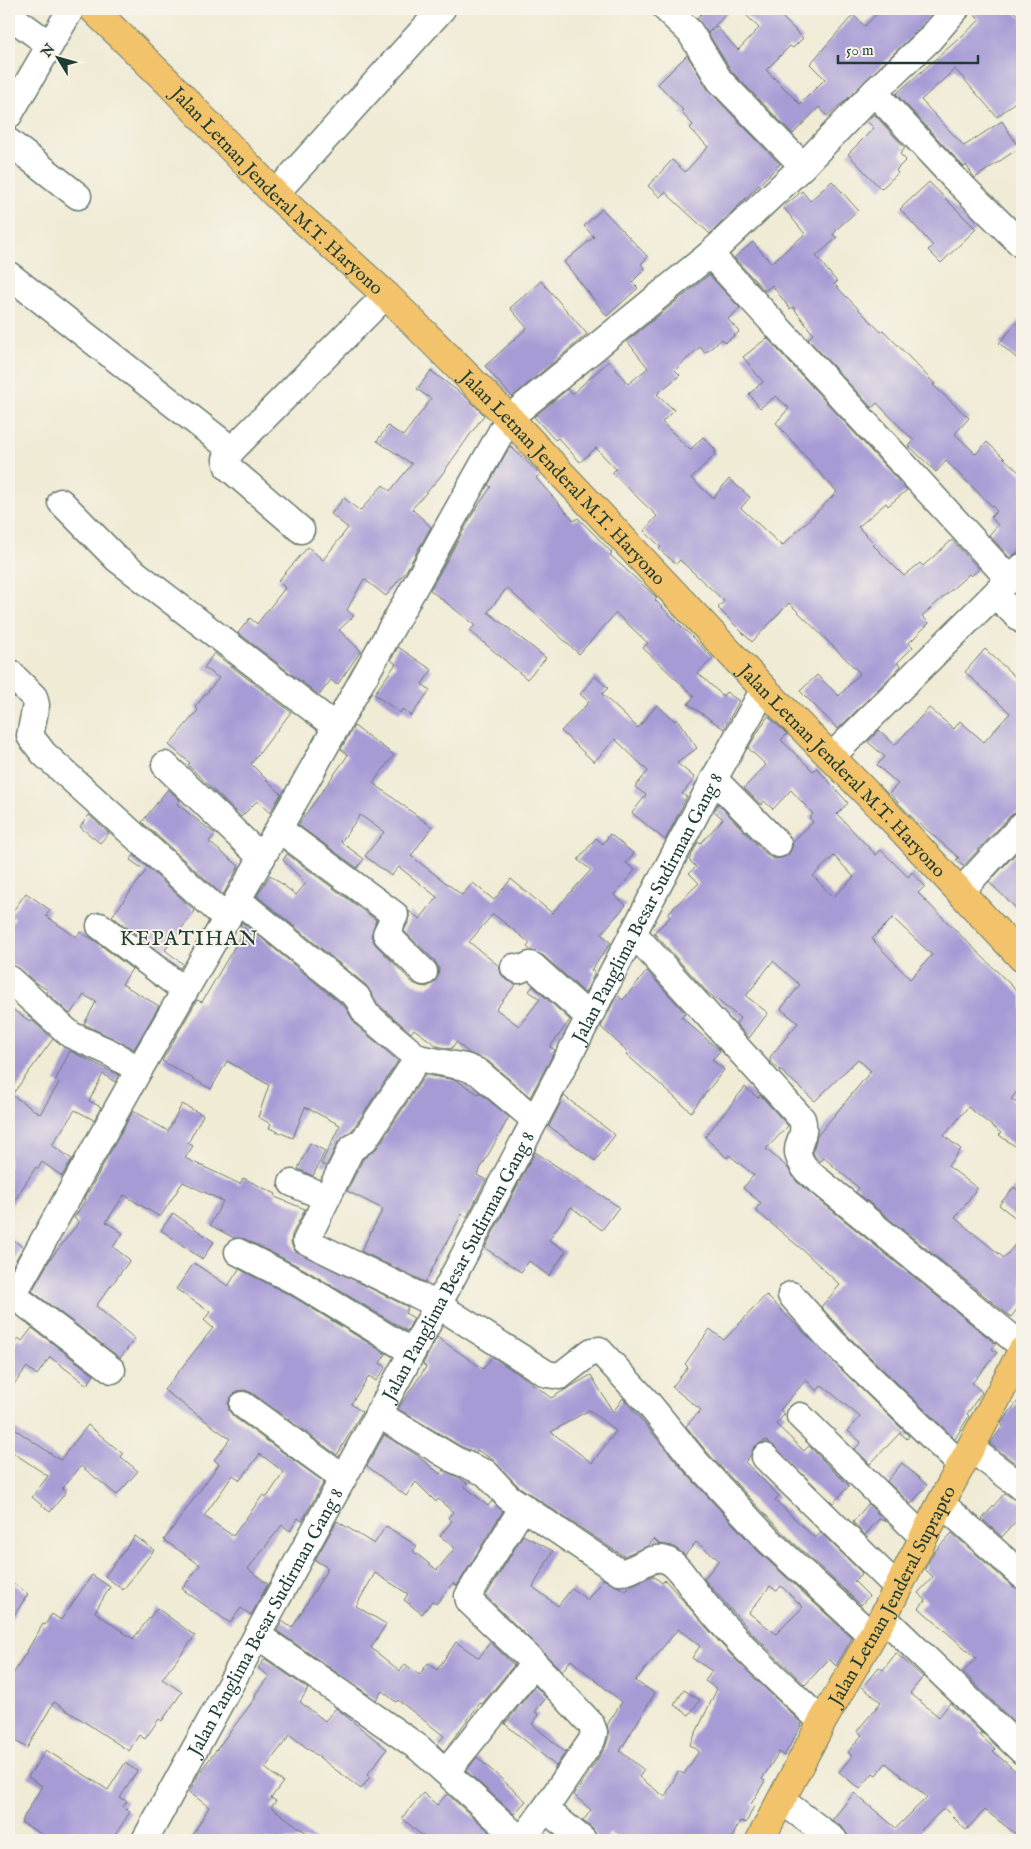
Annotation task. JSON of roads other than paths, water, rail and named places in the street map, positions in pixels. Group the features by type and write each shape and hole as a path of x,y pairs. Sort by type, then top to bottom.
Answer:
{"main road":[{"name":"Jalan Letnan Jenderal M.T. Haryono","path":"93,9 170,83 275,194 386,295 509,418 764,689 831,756 1022,958"},
{"name":"Jalan Letnan Jenderal Suprapto","path":"760,1840 822,1722 898,1588 1022,1351"}],"street":[{"path":"9,115 71,9"},
{"path":"275,194 442,9"},
{"path":"666,9 690,32 720,81 803,166"},
{"path":"112,1370 11,1299 138,1070 233,910 509,418 710,254 803,166 874,92 929,40 950,11"},
{"path":"9,15 50,45"},
{"path":"874,92 954,178 1022,245"},
{"path":"9,142 78,196"},
{"path":"710,254 1009,580 1022,620"},
{"path":"9,274 232,450"},
{"path":"301,530 228,467 226,460 232,450 386,295"},
{"path":"61,502 117,559 213,635 336,727"},
{"path":"831,756 1009,580"},
{"path":"9,672 34,698 36,705 30,736 44,754 233,910 357,997 366,1014 418,1058 465,1067 478,1072 535,1120"},
{"name":"Jalan Panglima Besar Sudirman Gang 8","path":"145,1840 438,1305 714,779 764,689"},
{"path":"165,765 262,858"},
{"path":"714,779 778,844"},
{"path":"960,892 1022,825"},
{"path":"279,829 394,915 386,934 424,972"},
{"path":"100,926 184,990"},
{"path":"633,933 802,1120 804,1125 797,1151 799,1161 807,1171 1022,1346"},
{"path":"514,967 520,970 530,964 590,1017"},
{"path":"9,980 71,1035 109,1052 138,1070"},
{"path":"418,1058 364,1140 351,1149 306,1241 438,1305 554,1376 564,1374 592,1351 599,1350 648,1403 695,1461 769,1540 877,1626 1022,1752"},
{"path":"292,1183 327,1198"},
{"path":"238,1252 313,1291 412,1352"},
{"path":"791,1294 832,1341 965,1457 1022,1487"},
{"path":"243,1405 343,1478"},
{"path":"378,1414 450,1457 486,1473 508,1497 619,1572 628,1571 652,1560 660,1559 670,1562 718,1618 822,1722"},
{"path":"800,1416 923,1537"},
{"path":"765,1458 898,1588"},
{"path":"941,1503 1022,1575"},
{"path":"258,1634 401,1734 519,1836 526,1835 592,1740 594,1732 592,1724 469,1601 468,1596 523,1507"},
{"path":"446,1772 534,1664"},
{"path":"781,1800 834,1840"},
{"path":"545,1809 583,1840"}],"district":[{"name":"KEPATIHAN","path":"189,938"}]}
